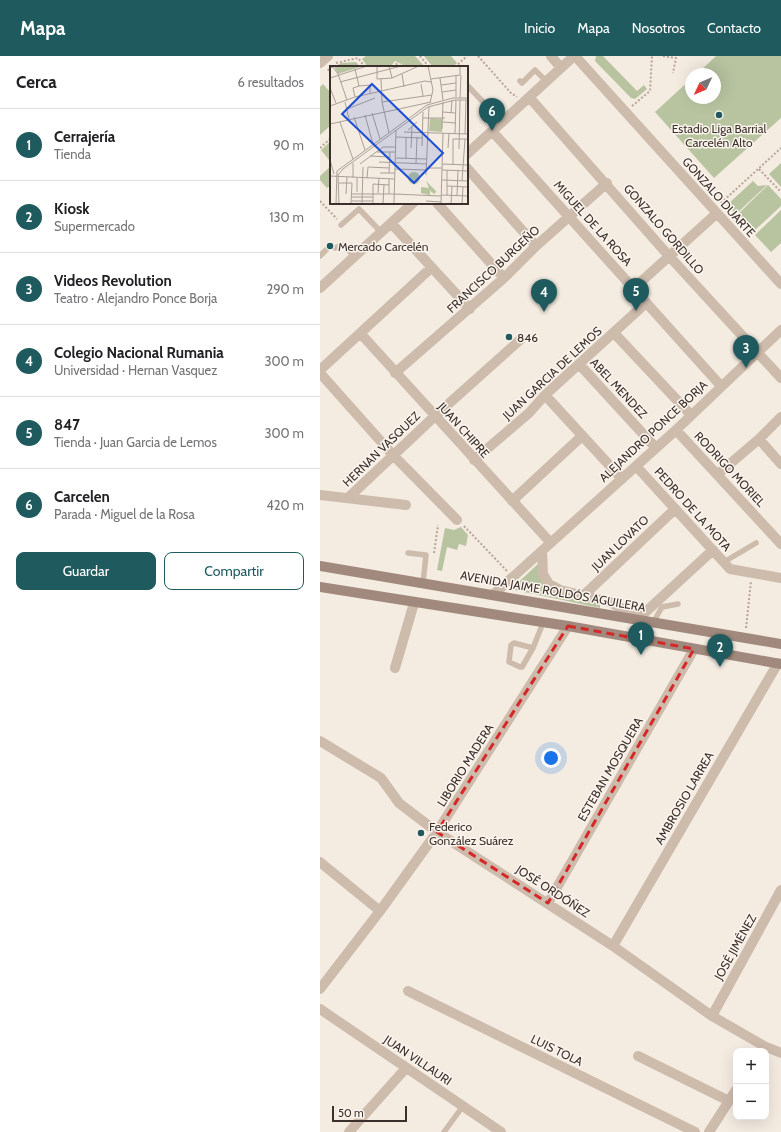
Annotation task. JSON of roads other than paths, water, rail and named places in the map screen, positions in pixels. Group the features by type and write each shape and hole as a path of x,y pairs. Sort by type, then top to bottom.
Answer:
{"street":[{"path":"326,68 328,56"},
{"path":"551,56 561,68"},
{"path":"468,153 574,56"},
{"name":"GONZALO DUARTE","path":"574,56 781,284"},
{"name":"GONZALO GORDILLO","path":"529,97 607,183 669,256 781,378"},
{"name":"MIGUEL DE LA ROSA","path":"492,131 570,216 721,386"},
{"path":"468,169 536,246"},
{"name":"FRANCISCO BURGEÑO","path":"396,373 470,309 536,246 607,183"},
{"path":"320,288 412,204"},
{"path":"438,204 504,278"},
{"path":"634,288 715,212"},
{"path":"391,223 470,309"},
{"path":"320,370 361,334 431,268"},
{"name":"JUAN GARCIA DE LEMOS","path":"474,460 529,413 545,395 646,303"},
{"name":"ALEJANDRO PONCE BORJA","path":"494,594 676,430 781,330"},
{"path":"614,332 691,415"},
{"name":"JUAN CHIPRE","path":"361,334 550,542"},
{"name":"HERNAN VASQUEZ","path":"348,498 435,416 521,339"},
{"name":"ABEL MENDEZ","path":"579,364 656,448"},
{"path":"320,373 394,455 458,520"},
{"path":"545,395 622,479"},
{"path":"718,474 759,439 781,417"},
{"name":"RODRIGO MORIEL","path":"676,430 781,544"},
{"path":"512,501 582,436"},
{"path":"759,439 781,464"},
{"name":"PEDRO DE LA MOTA","path":"636,466 727,565"},
{"path":"320,495 406,505"},
{"name":"JUAN LOVATO","path":"583,596 675,509"},
{"path":"542,551 543,574 549,584 560,590 610,602 639,618 713,550"},
{"path":"727,565 781,578"},
{"name":"AVENIDA JAIME ROLDÓS AGUILERA","path":"320,566 639,618 781,644"},
{"path":"320,587 414,603 568,626 780,663"},
{"path":"395,668 414,603"},
{"name":"LIBORIO MADERA","path":"320,989 380,911 437,832 568,626"},
{"name":"ESTEBAN MOSQUERA","path":"548,902 694,648"},
{"name":"AMBROSIO LARREA","path":"613,946 780,663"},
{"name":"JOSÉ ORDÓÑEZ","path":"320,741 381,778 399,803 437,832 548,902 712,1016 761,1048"},
{"path":"320,862 380,911"},
{"name":"JOSÉ JIMÉNEZ","path":"712,1016 781,890"},
{"name":"LUIS TOLA","path":"408,992 695,1132"},
{"name":"JUAN VILLAURI","path":"320,1009 501,1132"},
{"name":"JOSÉ ORDÓÑEZ","path":"769,1050 781,1053"},
{"path":"638,1056 729,1101"},
{"path":"349,1132 406,1068"},
{"path":"709,1132 733,1095"}],"lane":[{"path":"520,81 522,83 535,70 546,81"},
{"path":"468,86 502,122"},
{"path":"342,224 359,209 381,232"},
{"path":"320,256 330,246 336,248 343,244 354,256"},
{"path":"727,565 756,543"},
{"path":"408,553 426,555 423,583"},
{"path":"654,621 662,607 678,604"},
{"path":"532,648 512,644 509,662 520,667 522,666 532,648 543,623"},
{"path":"444,1132 463,1106"}],"place":[{"name":"Estadio Liga Barrial Carcelén Alto","path":"719,115"},
{"name":"Carcelen","path":"492,131"},
{"name":"Mercado Carcelén","path":"330,246"},
{"name":"847","path":"636,311"},
{"name":"Colegio Nacional Rumania","path":"544,312"},
{"name":"846","path":"509,337"},
{"name":"Videos Revolution","path":"746,368"},
{"name":"Cerrajería","path":"641,655"},
{"name":"Kiosk","path":"720,667"},
{"name":"Federico González Suárez","path":"421,833"}]}
